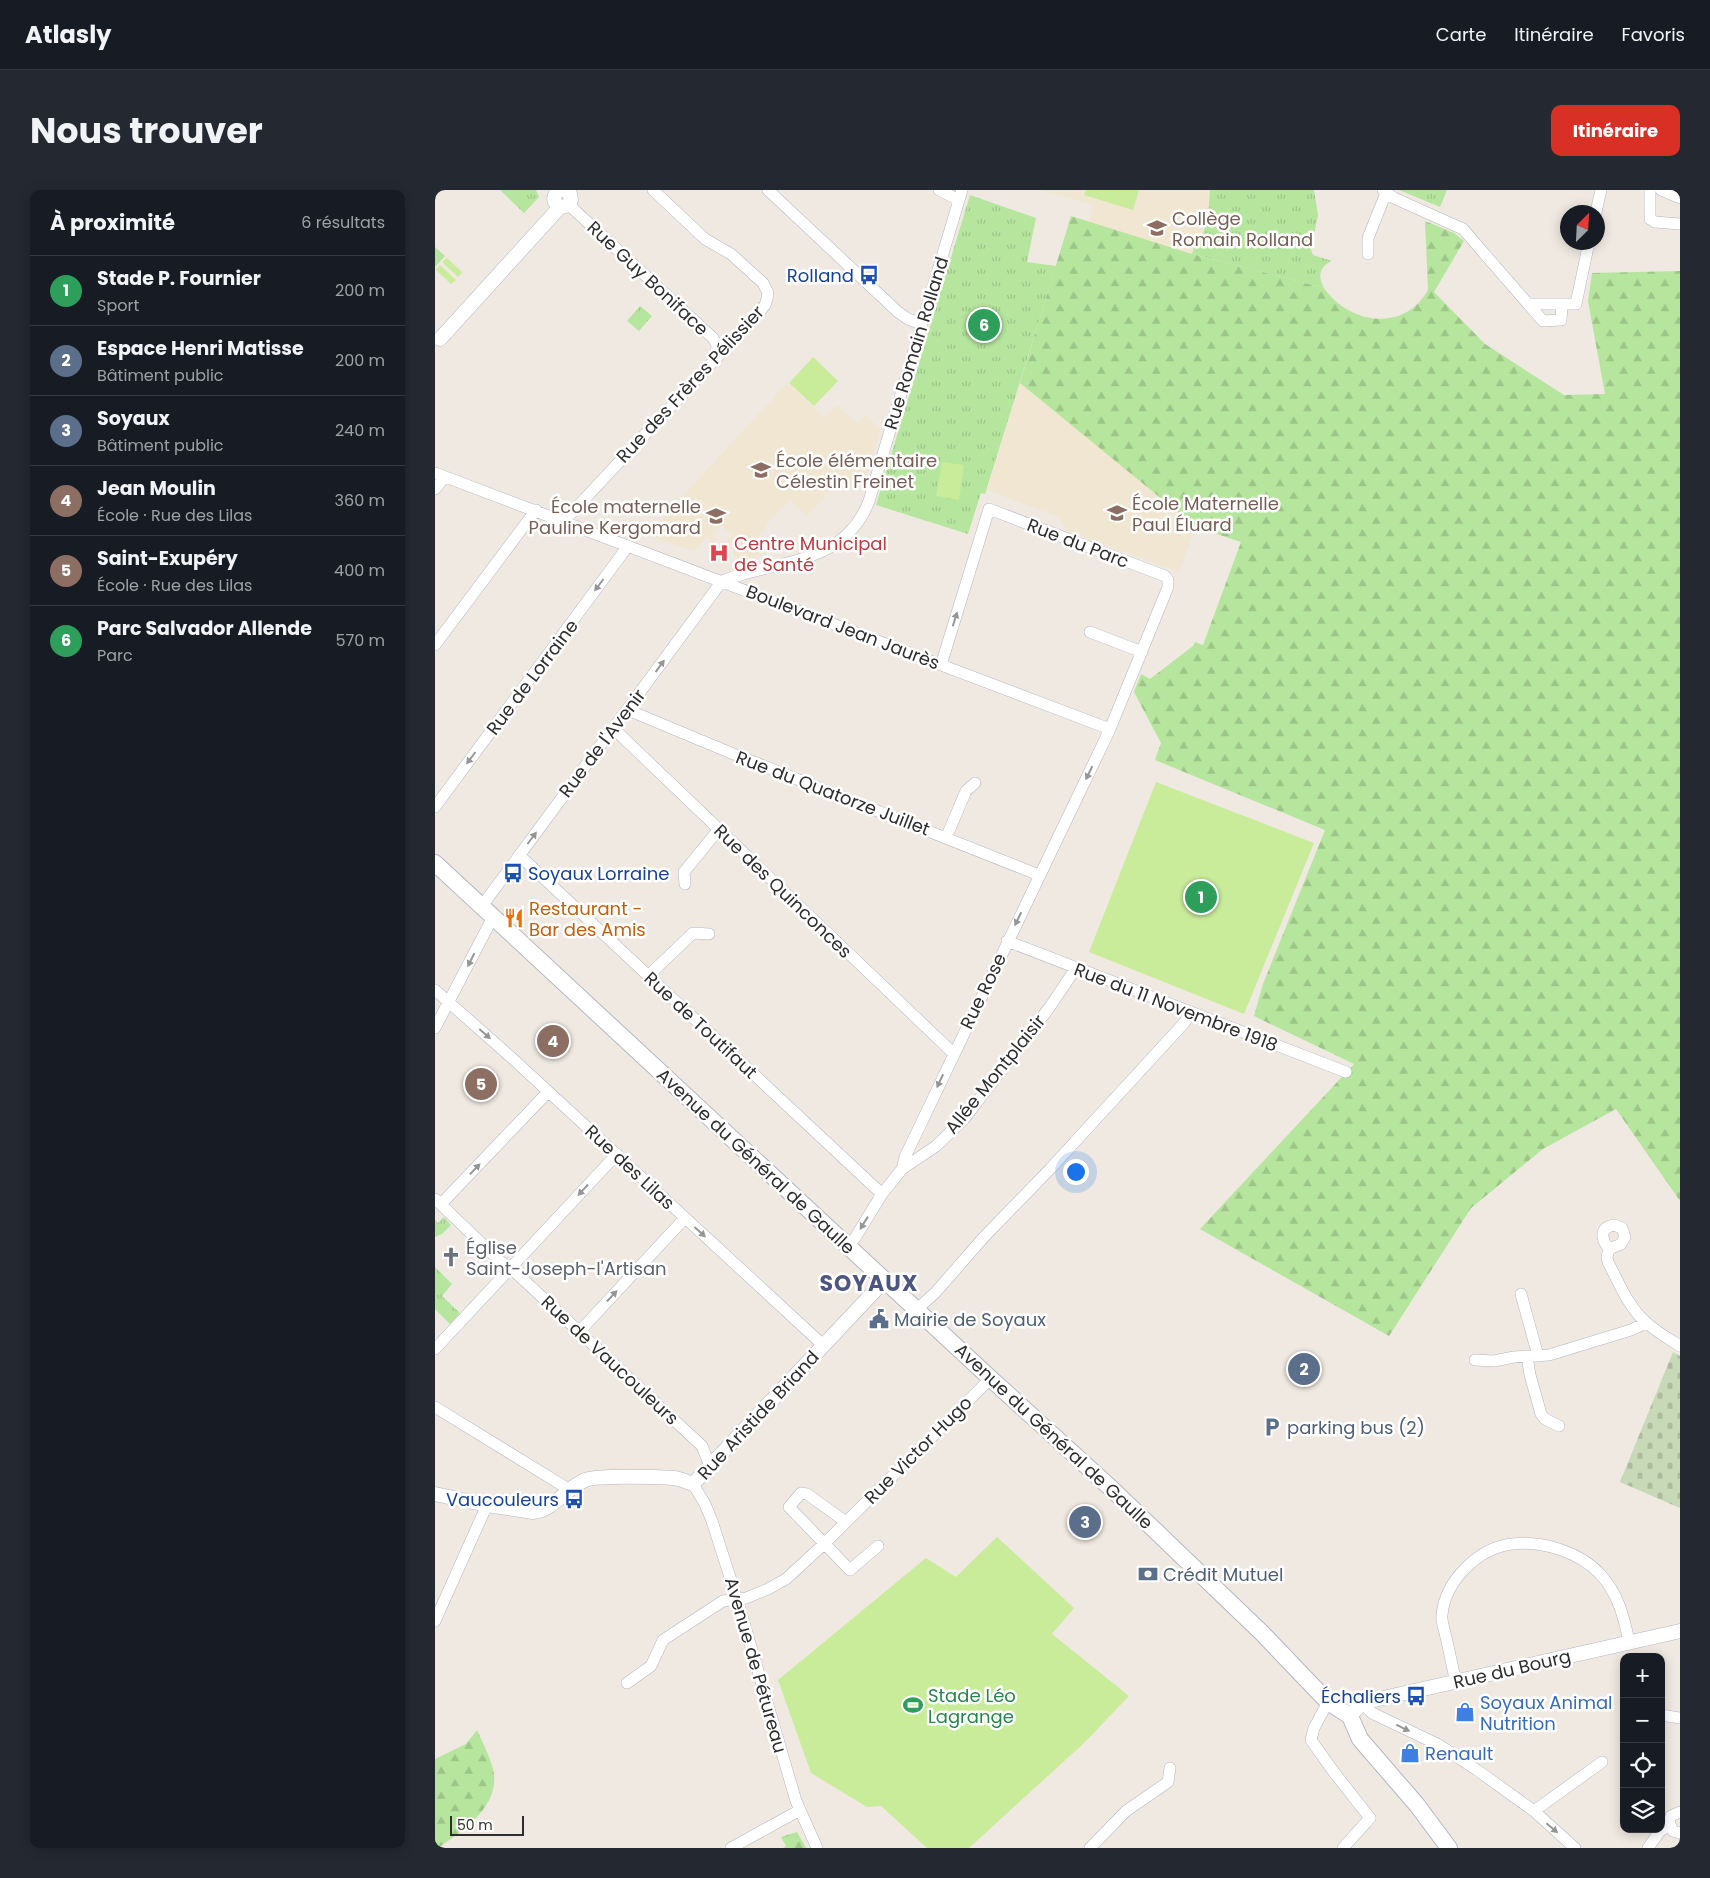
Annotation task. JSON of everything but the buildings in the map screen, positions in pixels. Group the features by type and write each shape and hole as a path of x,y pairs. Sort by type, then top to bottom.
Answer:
{"main road":[{"name":"Avenue du Général de Gaulle","path":"435,862 847,1246 1114,1491 1248,1619 1328,1702 1350,1716"},
{"path":"1350,1716 1360,1739 1417,1805 1449,1848"}],"street":[{"name":"Rue des Frères Pélissier","path":"563,522 716,356 762,309 767,299 766,288 731,254 705,239 653,190"},
{"path":"768,190 898,312 908,319 922,324"},
{"path":"939,190 961,195"},
{"path":"1598,205 1601,190"},
{"path":"1650,190 1650,218 1655,222 1680,224"},
{"path":"1661,190 1680,198"},
{"path":"1368,254 1368,238 1385,192 1463,229 1543,321 1561,320 1562,304"},
{"name":"Rue Guy Boniface","path":"562,195 713,338 717,345 716,356"},
{"path":"436,339 562,195"},
{"name":"Rue Romain Rolland","path":"722,581 752,571 813,556 834,546 859,521 871,493 961,195"},
{"path":"1528,304 1576,304 1587,250"},
{"path":"435,489 440,475"},
{"name":"Boulevard Jean Jaurès","path":"440,475 1110,729"},
{"name":"Rue du Parc","path":"941,665 989,508 1165,576 1169,580 1168,587 1110,729"},
{"path":"435,645 536,510"},
{"name":"Rue de Lorraine","path":"435,807 628,546"},
{"name":"Rue de l'Avenir","path":"435,1028 449,1002 487,911 519,856 722,581"},
{"path":"1090,632 1142,652"},
{"name":"Rue du Quatorze Juillet","path":"628,710 739,757 1039,875"},
{"name":"Rue des Quinconces","path":"614,729 953,1053"},
{"name":"Rue Rose","path":"847,1246 855,1238 882,1194 902,1169 905,1156 953,1053 1110,729"},
{"path":"946,838 966,790 975,783"},
{"path":"685,884 684,872 719,829"},
{"name":"Rue de Toutifaut","path":"519,856 882,1194"},
{"path":"648,976 693,933 709,934"},
{"name":"Rue du 11 Novembre 1918","path":"1007,941 1189,1013 1346,1072"},
{"name":"Allée Montplaisir","path":"902,1169 937,1146 964,1119 1049,1008 1076,968"},
{"name":"Rue des Lilas","path":"435,990 617,1154 823,1345"},
{"path":"917,1310 935,1293 984,1237 1185,1022 1189,1013"},
{"path":"438,1202 549,1092"},
{"path":"435,1349 617,1154"},
{"name":"Rue de Vaucouleurs","path":"438,1202 702,1446 709,1466"},
{"path":"579,1332 685,1218"},
{"path":"1609,1249 1608,1262 1626,1296 1646,1323 1680,1346"},
{"name":"Rue Aristide Briand","path":"435,1494 525,1512 540,1511 556,1502 569,1490 585,1480 594,1478 676,1478 693,1484 885,1280"},
{"path":"1521,1294 1533,1356 1530,1375 1541,1414 1545,1419 1559,1426"},
{"path":"1475,1360 1494,1362 1514,1357 1549,1355 1631,1330 1646,1323"},
{"name":"Rue Victor Hugo","path":"627,1683 651,1666 663,1640 723,1601 745,1598 768,1589 785,1579 824,1544 985,1384 989,1377"},
{"path":"435,1407 569,1490"},
{"name":"Avenue de Pétureau","path":"693,1484 705,1504 712,1521 800,1810 817,1848"},
{"path":"846,1522 807,1494 801,1493 789,1506 850,1570 878,1546"},
{"path":"436,1616 487,1505"},
{"path":"1456,1682 1441,1616 1447,1592 1458,1574 1475,1560 1511,1544 1539,1544 1555,1549 1580,1559 1599,1572 1615,1593 1625,1620 1629,1642"},
{"name":"Rue du Bourg","path":"1362,1703 1680,1631"},
{"path":"1328,1702 1314,1728 1311,1740 1370,1818 1343,1848"},
{"path":"1350,1716 1362,1703 1373,1713 1439,1745 1534,1811 1575,1848"},
{"path":"1665,1716 1680,1718"},
{"path":"1534,1811 1602,1762"},
{"path":"1090,1848 1126,1810 1169,1782 1170,1768"},
{"path":"731,1848 800,1810"},
{"path":"1648,1848 1661,1831 1669,1826 1671,1816 1680,1812"},
{"path":"1669,1826 1673,1831 1680,1833"}],"shaded area":[{"name":"Collège Romain Rolland","path":"1041,190 1210,190 1208,216 1203,235 1198,235 1192,254 1089,222 1094,205"},
{"path":"787,383 825,418 837,405 858,424 866,415 881,428 868,472 851,490 840,480 807,516 790,500 766,524 767,526 758,537 773,551 738,564 728,540 732,535 721,525 712,535 717,540 714,543 707,537 694,551 647,535"},
{"path":"1020,383 1196,527 1179,572 1069,532 1059,517 987,490"}],"green space":[{"path":"500,190 536,190 539,197 524,213"},
{"path":"1086,190 1139,190 1133,210 1084,195"},
{"path":"1210,190 1314,190 1318,215 1311,250 1313,255 1332,261 1321,272 1320,276 1324,288 1192,254 1198,235 1203,235 1208,216"},
{"path":"1399,190 1447,190 1440,207"},
{"path":"970,195 1036,218 1027,262 1056,266 985,494 981,493 968,534 876,505"},
{"path":"1071,216 1192,254 1324,288 1347,310 1376,319 1391,318 1405,313 1418,304 1428,290 1425,221 1454,233 1464,241 1434,292 1485,344 1564,395 1605,394 1588,301 1592,273 1680,271 1680,1201 1616,1109 1543,1149 1471,1208 1389,1336 1200,1229 1354,1064 1254,1016 1263,984 1325,830 1155,760 1161,743 1134,692 1141,674 1150,679 1193,646 1195,642 1203,645 1241,542 1196,527 1020,383"},
{"path":"435,247 445,256 435,267"},
{"path":"447,258 462,272 458,277 442,262"},
{"path":"440,265 456,280 451,284 436,270"},
{"path":"640,306 652,316 639,331 627,321"},
{"path":"813,357 838,381 814,406 789,383"},
{"path":"942,462 964,465 959,500 936,496"},
{"path":"1156,782 1314,843 1244,1014 1089,952"},
{"path":"444,1217 451,1225 442,1234 435,1237 435,1220 438,1223"},
{"path":"435,1267 452,1284 442,1296 460,1313 450,1324 435,1309"},
{"path":"1673,1352 1680,1356 1680,1508 1620,1482"},
{"path":"997,1537 1074,1608 1052,1634 1129,1696 1084,1743 969,1848 927,1848 881,1806 867,1807 811,1773 778,1680 926,1558 956,1577"},
{"path":"477,1730 494,1774 494,1786 490,1798 484,1808 467,1826 438,1848 435,1848 435,1759 466,1744"},
{"path":"797,1832 806,1848 784,1848 786,1846 781,1837"}],"place":[{"name":"Collège Romain Rolland","path":"1157,228"},
{"name":"Rolland","path":"869,275"},
{"name":"Parc Salvador Allende","path":"984,325"},
{"name":"École élémentaire Célestin Freinet","path":"761,470"},
{"name":"École Maternelle Paul Éluard","path":"1117,513"},
{"name":"École maternelle Pauline Kergomard","path":"716,516"},
{"name":"Centre Municipal de Santé","path":"719,553"},
{"name":"Soyaux Lorraine","path":"513,873"},
{"name":"Stade P. Fournier","path":"1201,897"},
{"name":"Restaurant - Bar des Amis","path":"514,918"},
{"name":"Jean Moulin","path":"553,1041"},
{"name":"Saint-Exupéry","path":"481,1084"},
{"name":"Église Saint-Joseph-l'Artisan","path":"451,1257"},
{"name":"Mairie de Soyaux","path":"879,1319"},
{"name":"Espace Henri Matisse","path":"1304,1369"},
{"name":"parking bus (2)","path":"1272,1427"},
{"name":"Vaucouleurs","path":"574,1499"},
{"name":"Soyaux","path":"1085,1522"},
{"name":"Crédit Mutuel","path":"1148,1574"},
{"name":"Échaliers","path":"1416,1696"},
{"name":"Stade Léo Lagrange","path":"913,1705"},
{"name":"Soyaux Animal Nutrition","path":"1465,1712"},
{"name":"Renault","path":"1410,1753"}],"district":[{"name":"SOYAUX","path":"869,1283"}]}
